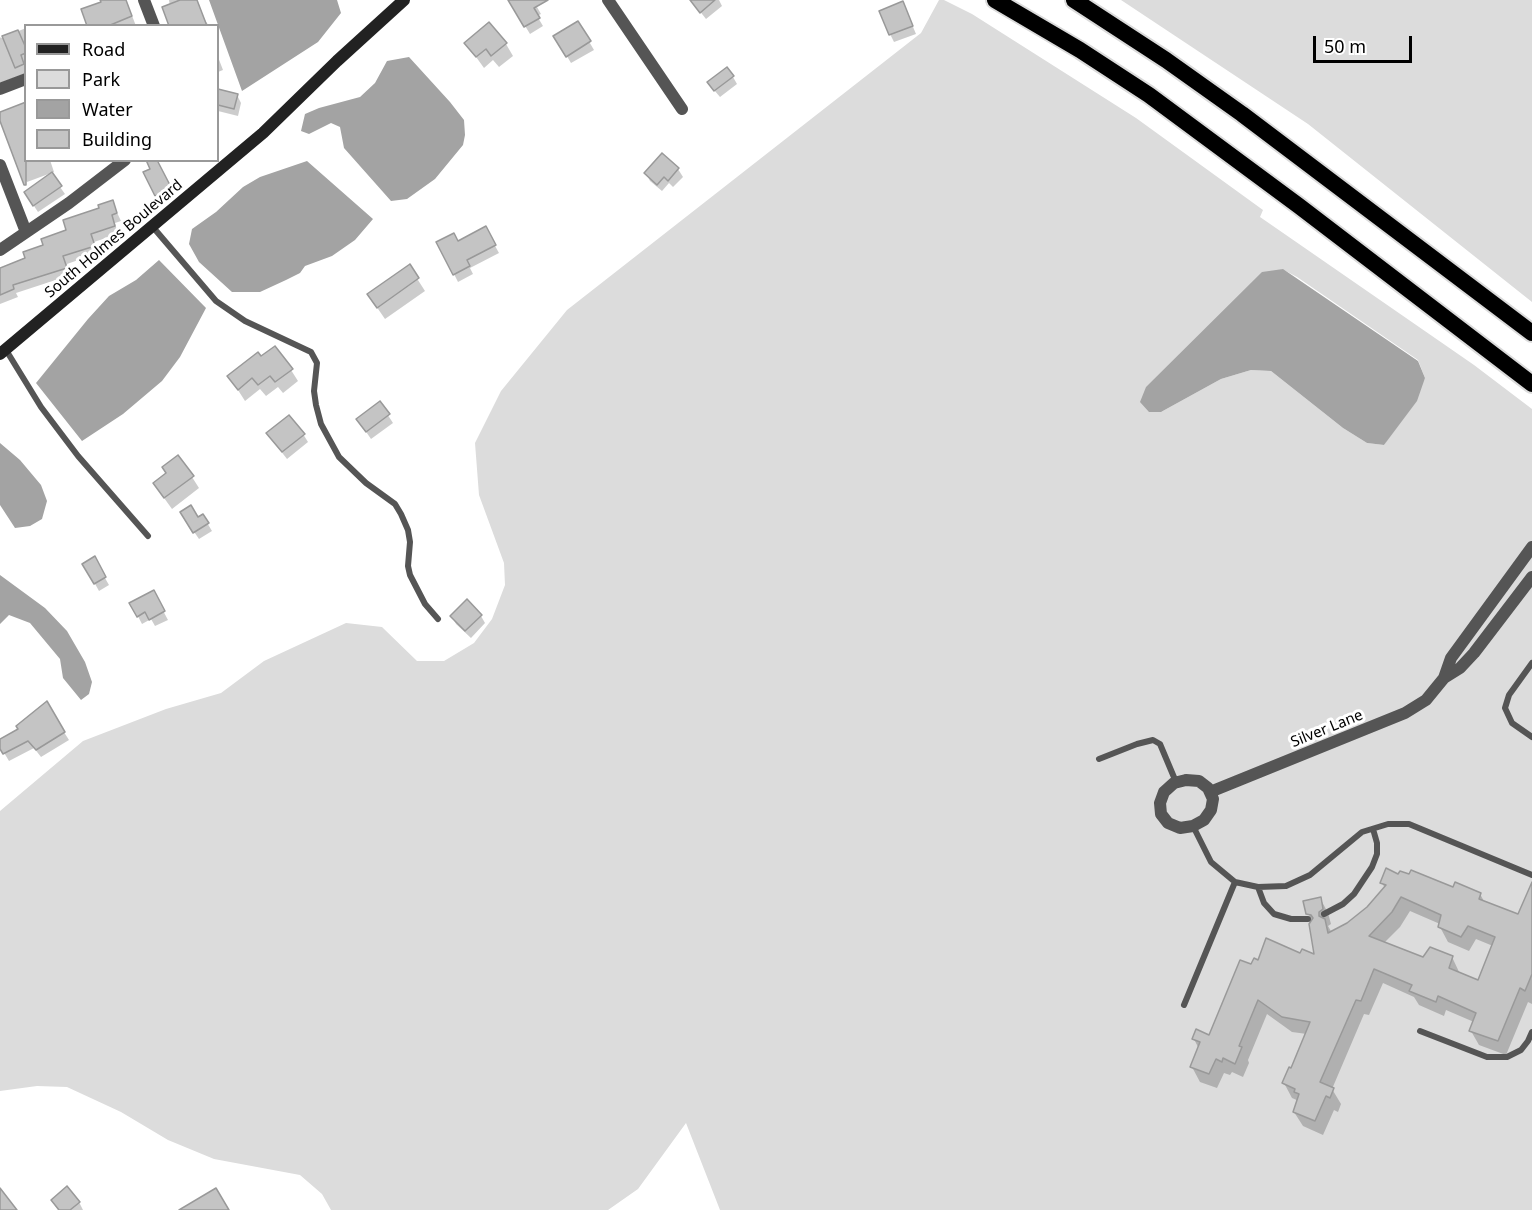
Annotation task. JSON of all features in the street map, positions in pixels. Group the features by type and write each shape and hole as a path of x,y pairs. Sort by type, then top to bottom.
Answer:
{"highway":[{"path":"995,0 1080,50 1149,95 1532,384"},
{"path":"1074,0 1166,60 1242,114 1532,333"}],"main road":[{"name":"South Holmes Boulevard","path":"3,351 263,133 397,2"}],"street":[{"path":"144,0 153,24"},
{"path":"608,0 682,109"},
{"path":"0,89 24,80"},
{"path":"0,250 69,203 122,162"},
{"path":"0,165 26,232"},
{"name":"Silver Lane","path":"1444,678 1451,658 1532,547"},
{"name":"Silver Lane","path":"1210,792 1405,713 1426,700 1444,678 1460,668 1474,653 1531,582"},
{"path":"1186,780 1199,781 1210,792 1213,799 1211,810 1204,820 1193,826 1180,828 1168,823 1161,814 1160,803 1164,792 1176,783 1186,780"}],"lane":[{"path":"153,226 216,302 245,321 311,352 317,363 314,391 315,405 321,424 339,457 366,483 395,504 408,530 410,575 425,604 438,619"},
{"path":"3,351 78,456 148,536"},
{"path":"1513,573 1531,582"},
{"path":"1532,663 1509,694 1506,708 1512,723 1532,737"},
{"path":"1099,759 1153,740 1160,744 1176,783"},
{"path":"1193,826 1211,862 1235,882 1258,887 1286,886 1310,875 1362,832 1388,824 1408,824 1532,875"},
{"path":"1324,914 1343,904 1354,894 1372,867 1377,854 1373,829"},
{"path":"1184,1005 1235,882"},
{"path":"1258,887 1264,903 1274,914 1291,919 1308,919"},
{"path":"1420,1031 1487,1058 1507,1057 1521,1050 1532,1032"}],"green space":[{"path":"939,0 944,0 972,14 1136,118 1263,210 1260,217 1474,365 1532,409 1532,1210 720,1210 686,1123 638,1189 608,1210 331,1210 322,1194 300,1175 214,1159 168,1140 121,1112 67,1087 37,1086 0,1091 0,811 83,741 166,709 221,693 264,661 346,623 382,627 417,661 444,661 474,643 492,619 505,585 504,563 479,495 475,443 501,391 567,310 921,33","holes":["1282,269 1418,360 1425,378 1384,445 1367,443 1343,428 1271,371 1251,370 1221,379 1161,412"]},
{"path":"1121,0 1532,0 1532,302 1308,124"}],"water":[{"path":"209,0 337,0 341,13 318,42 242,91"},
{"path":"409,57 464,120 465,135 463,145 435,179 407,199 391,201 344,148 340,127 331,123 309,134 301,131 305,114 360,97 375,83 387,61"},
{"path":"307,161 373,219 355,240 332,256 305,266 300,273 260,292 232,292 199,262 189,244 192,229 216,212 243,187 260,177"},
{"path":"159,260 206,308 180,357 162,381 123,414 82,441 36,383 109,296 136,280"},
{"path":"1283,269 1418,361 1425,378 1417,401 1384,445 1367,443 1343,428 1271,371 1251,370 1221,379 1161,412 1149,412 1140,402 1146,387 1262,272"},
{"path":"0,443 20,460 41,485 47,501 42,519 30,526 15,528 0,505"},
{"path":"0,575 45,608 67,631 85,662 92,682 89,694 81,700 63,678 60,659 30,623 9,615 0,624"}],"building":[{"path":"100,0 126,0 132,16 113,24 86,24 81,9 101,2"},
{"path":"180,0 197,0 206,24 168,24 162,7"},
{"path":"508,0 548,0 534,8 540,18 524,27"},
{"path":"690,0 715,0 700,13"},
{"path":"903,1 913,26 889,35 879,11"},
{"path":"578,21 591,41 566,57 553,36"},
{"path":"489,22 507,43 491,56 486,49 476,57 464,43"},
{"path":"18,30 24,44 24,54 21,55 24,64 15,68 2,36"},
{"path":"727,67 734,76 714,91 707,82"},
{"path":"219,89 238,94 234,109 219,105"},
{"path":"24,103 26,185 24,185 0,121 0,112"},
{"path":"662,153 679,168 668,181 664,177 657,185 644,173"},
{"path":"147,162 158,162 171,187 155,196 143,172 150,169"},
{"path":"52,172 62,186 33,206 24,192"},
{"path":"113,200 117,213 112,215 115,226 91,234 95,246 63,256 67,268 13,285 14,289 0,295 0,268 25,258 23,252 43,245 41,239 66,230 63,220 99,208 98,205"},
{"path":"486,226 496,245 467,260 470,266 453,275 436,242 454,233 458,241"},
{"path":"410,264 419,278 377,308 367,294"},
{"path":"275,346 293,369 275,382 270,376 258,385 252,378 238,390 227,376 258,352 261,356"},
{"path":"380,401 390,414 366,432 356,419"},
{"path":"289,415 305,434 282,452 266,433"},
{"path":"178,455 194,476 164,498 153,483 166,473 162,467"},
{"path":"191,505 198,517 203,514 209,523 193,533 180,512"},
{"path":"95,556 106,577 94,584 82,564"},
{"path":"154,590 165,611 149,620 145,612 137,617 129,603"},
{"path":"467,599 482,615 465,631 450,616"},
{"path":"47,701 65,732 36,750 28,741 3,754 0,749 0,739 18,729 16,726"},
{"path":"1386,868 1398,874 1400,871 1409,874 1411,870 1453,887 1455,882 1481,893 1479,899 1518,914 1532,882 1532,974 1525,991 1520,988 1498,1041 1469,1031 1476,1013 1438,996 1436,1002 1409,991 1412,985 1374,969 1361,1001 1356,1000 1320,1082 1334,1088 1330,1098 1326,1096 1315,1121 1293,1112 1299,1094 1294,1092 1295,1089 1282,1083 1289,1067 1291,1068 1310,1022 1282,1017 1258,1000 1239,1046 1242,1047 1235,1064 1223,1058 1222,1062 1216,1059 1209,1074 1190,1067 1200,1042 1192,1039 1196,1029 1209,1035 1240,960 1251,964 1254,958 1258,960 1266,938 1300,953 1302,949 1314,954 1309,924 1313,918 1306,914 1303,901 1321,897 1323,909 1319,912 1319,916 1325,919 1328,933 1347,923 1367,907 1386,885 1380,883","holes":["1401,897 1441,915 1438,927 1461,937 1468,926 1495,937 1478,980 1449,968 1453,956 1430,947 1423,957 1369,936 1392,912"]},
{"path":"67,1186 80,1202 70,1210 59,1210 51,1200"},
{"path":"0,1188 17,1210 0,1210"},
{"path":"216,1188 229,1210 179,1210"}]}
